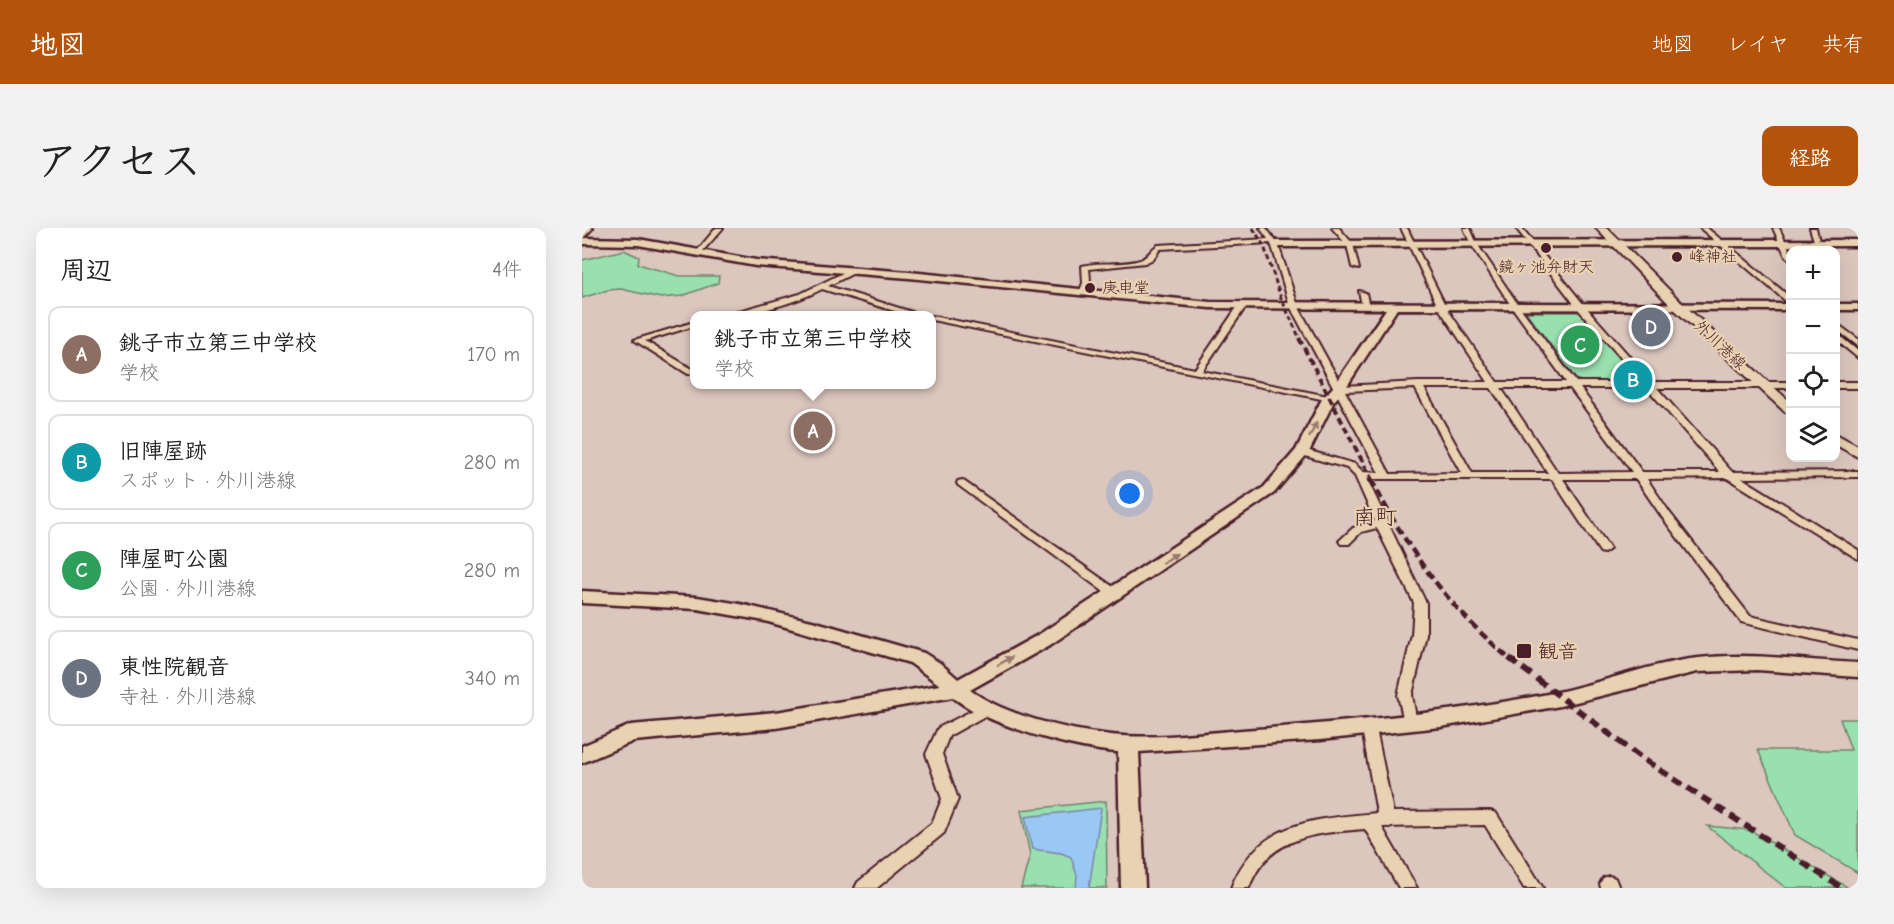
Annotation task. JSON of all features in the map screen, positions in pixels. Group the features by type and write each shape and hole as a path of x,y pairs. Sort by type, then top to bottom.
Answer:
{"main road":[{"name":"外川港線","path":"1601,228 1679,307 1786,404"},
{"path":"1840,441 1858,452"}],"street":[{"path":"582,239 590,228"},
{"path":"699,252 720,228"},
{"path":"1263,228 1274,242 1294,306 1333,394 1386,477"},
{"path":"1335,228 1350,244 1356,267"},
{"path":"1404,228 1442,307 1604,549"},
{"path":"1467,228 1474,244 1572,386 1666,515 1746,619 1858,645"},
{"path":"1519,228 1581,307 1728,474 1858,555"},
{"path":"1703,228 1786,296"},
{"path":"1714,228 1786,285"},
{"path":"1776,228 1786,248"},
{"path":"1813,228 1818,244"},
{"path":"582,239 638,242 756,263 1191,304 1294,306 1366,304 1392,308 1786,307"},
{"path":"1083,293 1087,283 1085,268 1094,265 1138,262 1149,258 1158,247 1274,242 1350,244 1858,243"},
{"path":"744,311 764,307 822,287 850,271"},
{"path":"822,287 902,311"},
{"path":"1362,293 1366,304"},
{"path":"1197,372 1243,305"},
{"path":"1840,307 1858,307"},
{"path":"582,755 631,734 776,720 906,700 954,690 1044,640 1241,511 1269,490 1302,452 1333,394 1392,308"},
{"path":"936,319 1197,372 1333,394 1418,385 1786,384"},
{"path":"690,325 638,340 690,371"},
{"path":"1840,328 1858,343"},
{"path":"1840,339 1858,355"},
{"path":"1418,385 1467,474"},
{"path":"1840,385 1858,385"},
{"path":"1302,452 1351,466 1360,475 1420,603 1419,634 1405,695 1410,723"},
{"path":"1360,475 1386,477 1467,474 1554,476 1858,474"},
{"path":"962,483 1115,594"},
{"path":"1345,541 1357,530 1381,524"},
{"path":"582,597 712,605 800,624 917,658 946,676 954,690 987,708 1071,736 1128,746 1369,729 1559,699 1700,665 1730,663 1858,670"},
{"path":"864,888 938,828 950,799 934,754 943,732 987,708"},
{"path":"1369,729 1378,819 1408,888"},
{"path":"1128,746 1133,888"},
{"path":"1240,888 1252,865 1266,850 1301,830 1378,819 1490,818 1534,888"}],"green space":[{"path":"624,250 639,257 638,264 679,276 719,276 718,283 682,296 661,298 621,289 608,290 582,298 582,260"},
{"path":"1526,312 1580,312 1638,379 1635,381 1582,382 1575,378"},
{"path":"1840,719 1858,719 1858,873 1795,835 1758,750 1851,750"},
{"path":"1106,801 1107,888 1021,888 1030,855 1021,810"},
{"path":"1707,826 1750,830 1849,888 1786,888"}],"water":[{"path":"1101,808 1089,888 1076,888 1077,875 1071,857 1061,853 1032,849 1025,817"}],"railway":[{"path":"1253,228 1264,246 1281,298 1300,339"},
{"path":"1299,338 1372,480"},
{"path":"1371,479 1400,530 1431,577 1488,640 1511,660"},
{"path":"1509,658 1640,757 1842,888"}],"place":[{"name":"鏡ヶ池弁財天","path":"1546,248"},
{"name":"峰神社","path":"1677,257"},
{"name":"庚申堂","path":"1090,288"},
{"name":"東性院観音","path":"1651,327"},
{"name":"陣屋町公園","path":"1580,345"},
{"name":"旧陣屋跡","path":"1633,380"},
{"name":"銚子市立第三中学校","path":"813,431"},
{"name":"観音","path":"1524,651"}],"district":[{"name":"南町","path":"1375,517"}]}
